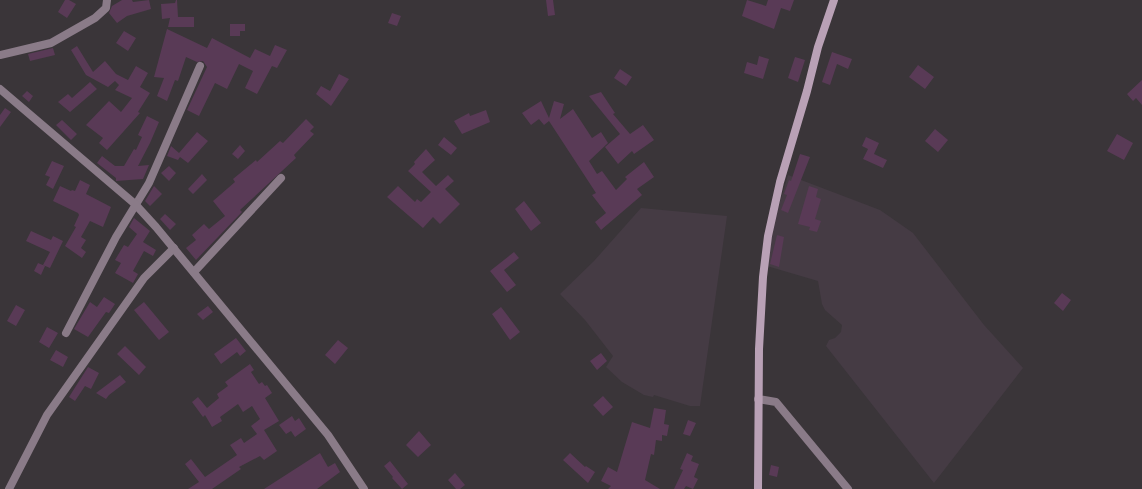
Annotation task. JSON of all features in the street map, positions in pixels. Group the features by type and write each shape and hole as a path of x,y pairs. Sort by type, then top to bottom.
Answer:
{"main road":[{"path":"758,489 758,399 763,277 768,236 780,182 807,91 818,47 834,0"}],"street":[{"path":"0,55 51,43 95,18 106,8 107,0"},
{"path":"66,333 135,204 148,183 200,66"},
{"path":"0,89 135,204 174,248 328,435 364,489"},
{"path":"194,272 281,178"},
{"path":"9,489 47,415 144,278 174,248"},
{"path":"758,399 776,402 848,489"}],"shaded area":[{"path":"788,175 880,210 913,233 984,325 1023,368 934,483 826,346 829,340 835,338 841,332 842,325 825,310 822,304 818,281 767,266 774,222"},
{"path":"641,208 727,216 700,406 690,406 654,395 653,397 644,395 622,382 606,367 613,356 585,320 560,294 594,261"}],"building":[{"path":"65,0 69,0 76,4 67,18 58,12"},
{"path":"122,0 132,0 133,2 149,0 151,9 127,16 117,23 109,13 112,6"},
{"path":"176,0 178,17 194,17 194,27 168,27 170,18 162,19 161,4 175,3"},
{"path":"546,0 553,0 555,15 548,16"},
{"path":"747,0 766,6 768,0 794,0 790,11 781,8 774,29 742,16"},
{"path":"392,13 401,16 397,26 388,23"},
{"path":"230,24 245,24 245,31 240,31 240,36 230,36"},
{"path":"167,29 207,48 212,38 250,58 255,49 270,56 275,45 287,50 277,68 272,66 257,94 245,88 253,71 239,64 227,89 215,83 199,116 187,110 207,67 203,61 197,62 186,57 178,81 175,80 167,101 157,96 164,78 154,77"},
{"path":"124,31 136,38 128,51 116,43"},
{"path":"77,46 93,72 105,61 116,74 128,80 136,66 148,73 140,87 150,93 138,112 140,113 107,150 99,143 103,138 86,125 109,101 121,112 132,98 115,90 119,85 115,81 108,87 86,75 71,50"},
{"path":"53,48 55,55 30,61 28,54"},
{"path":"832,52 852,59 848,69 837,64 830,85 822,82"},
{"path":"759,56 769,59 763,79 744,73 747,62 757,65"},
{"path":"795,57 805,60 798,82 788,78"},
{"path":"918,65 934,77 925,89 909,77"},
{"path":"620,69 632,77 626,86 614,78"},
{"path":"339,74 349,79 331,106 316,94 321,86 330,91"},
{"path":"1142,80 1142,105 1136,98 1133,101 1127,94"},
{"path":"90,82 97,89 70,112 58,102 68,94 72,98"},
{"path":"27,91 33,96 29,102 22,96"},
{"path":"601,92 615,113 613,114 630,134 643,125 654,140 634,154 632,151 618,164 605,147 620,134 589,96"},
{"path":"541,101 549,118 554,101 564,104 560,119 573,109 592,138 601,132 608,143 589,161 597,174 602,171 616,190 627,179 625,177 644,162 654,177 637,189 642,195 601,230 595,222 606,213 592,195 596,193 549,121 544,125 539,119 531,125 522,113"},
{"path":"5,108 11,112 0,127 0,115"},
{"path":"486,110 490,122 462,134 454,121 469,113 470,116"},
{"path":"147,116 159,122 138,166 149,165 143,179 116,181 116,178 97,163 102,156 115,166 124,166 134,149 136,150 142,137 138,135"},
{"path":"306,119 314,127 310,131 314,134 294,155 296,158 240,210 242,212 196,260 186,248 196,240 192,235 204,224 209,229 225,216 213,201 235,182 233,179 256,160 257,162 280,141 283,143"},
{"path":"62,120 77,134 71,140 56,125"},
{"path":"935,129 948,140 938,152 925,141"},
{"path":"197,132 208,141 188,163 180,157 178,160 167,156 171,146 179,153"},
{"path":"1117,134 1133,143 1124,160 1107,151"},
{"path":"444,137 457,148 451,155 438,145"},
{"path":"866,137 879,143 874,154 887,160 883,168 863,159 868,149 862,146"},
{"path":"240,145 245,151 238,159 232,154"},
{"path":"426,149 435,160 422,172 436,186 448,175 454,181 445,189 460,204 440,224 433,217 423,228 387,197 398,186 415,202 417,199 421,202 431,192 408,171"},
{"path":"800,154 810,157 788,213 781,210 787,195 784,194 789,180 791,181"},
{"path":"52,161 64,166 53,189 46,185 50,177 45,175"},
{"path":"169,166 176,173 169,181 161,173"},
{"path":"202,174 207,180 193,194 188,189"},
{"path":"80,180 90,185 86,194 111,207 103,227 90,221 81,237 86,240 81,248 86,252 82,258 65,246 76,227 74,226 79,215 78,213 53,201 60,186 71,191 75,191"},
{"path":"154,186 162,194 150,206 145,201"},
{"path":"809,186 818,189 816,197 821,199 815,219 821,221 817,232 809,230 810,227 798,224"},
{"path":"524,201 541,223 531,231 515,209"},
{"path":"165,214 176,224 170,230 160,219"},
{"path":"134,218 150,231 143,242 156,250 153,256 144,251 133,271 138,274 133,283 115,273 121,263 115,260 124,245 128,247 137,234 129,227"},
{"path":"31,231 51,240 53,236 63,241 50,268 43,265 50,252 26,241"},
{"path":"777,235 784,237 779,267 770,264"},
{"path":"514,252 519,258 504,270 516,285 507,292 490,271"},
{"path":"38,263 45,266 41,275 34,271"},
{"path":"1062,293 1071,300 1063,311 1054,303"},
{"path":"104,297 115,304 109,313 106,312 88,337 74,329 90,302 97,307"},
{"path":"144,302 169,332 159,340 134,310"},
{"path":"16,305 25,310 16,326 7,321"},
{"path":"208,306 213,312 203,320 197,314"},
{"path":"501,307 520,332 510,340 492,314"},
{"path":"47,327 58,333 49,348 39,342"},
{"path":"236,338 246,351 240,356 237,352 221,364 214,354"},
{"path":"338,340 348,348 335,364 325,355"},
{"path":"125,346 146,367 139,375 117,354"},
{"path":"56,350 68,357 63,367 50,360"},
{"path":"601,353 607,361 597,370 590,361"},
{"path":"250,364 254,370 251,372 259,384 262,382 265,386 267,385 272,393 265,398 279,421 264,430 277,451 264,460 260,456 239,467 241,469 212,489 188,489 199,482 185,464 191,459 205,477 237,455 230,445 241,438 244,443 257,434 251,426 260,419 252,406 243,412 238,404 220,417 222,421 212,427 205,415 203,417 192,402 198,397 207,408 219,398 217,394 228,386 225,382"},
{"path":"88,367 99,373 91,389 85,386 75,401 69,397"},
{"path":"120,375 126,382 106,399 96,393"},
{"path":"603,396 613,407 603,416 593,405"},
{"path":"654,408 666,410 664,424 669,425 667,436 662,435 662,441 656,440 654,455 651,454 645,480 660,489 608,489 611,486 601,481 608,467 617,472 632,422 650,428"},
{"path":"292,416 295,421 299,418 306,429 295,437 291,431 286,434 279,425"},
{"path":"688,420 696,423 690,436 683,434"},
{"path":"419,431 431,445 418,457 406,445"},
{"path":"320,453 328,467 335,463 340,472 317,489 264,489"},
{"path":"570,453 585,467 586,466 595,472 588,483 563,460"},
{"path":"687,453 693,456 691,461 699,464 694,477 698,479 693,489 686,486 684,489 674,489 683,470 680,469"},
{"path":"390,461 408,484 402,489 384,466"},
{"path":"771,465 779,467 777,477 769,475"},
{"path":"455,473 465,485 460,489 456,489 448,480"}]}
